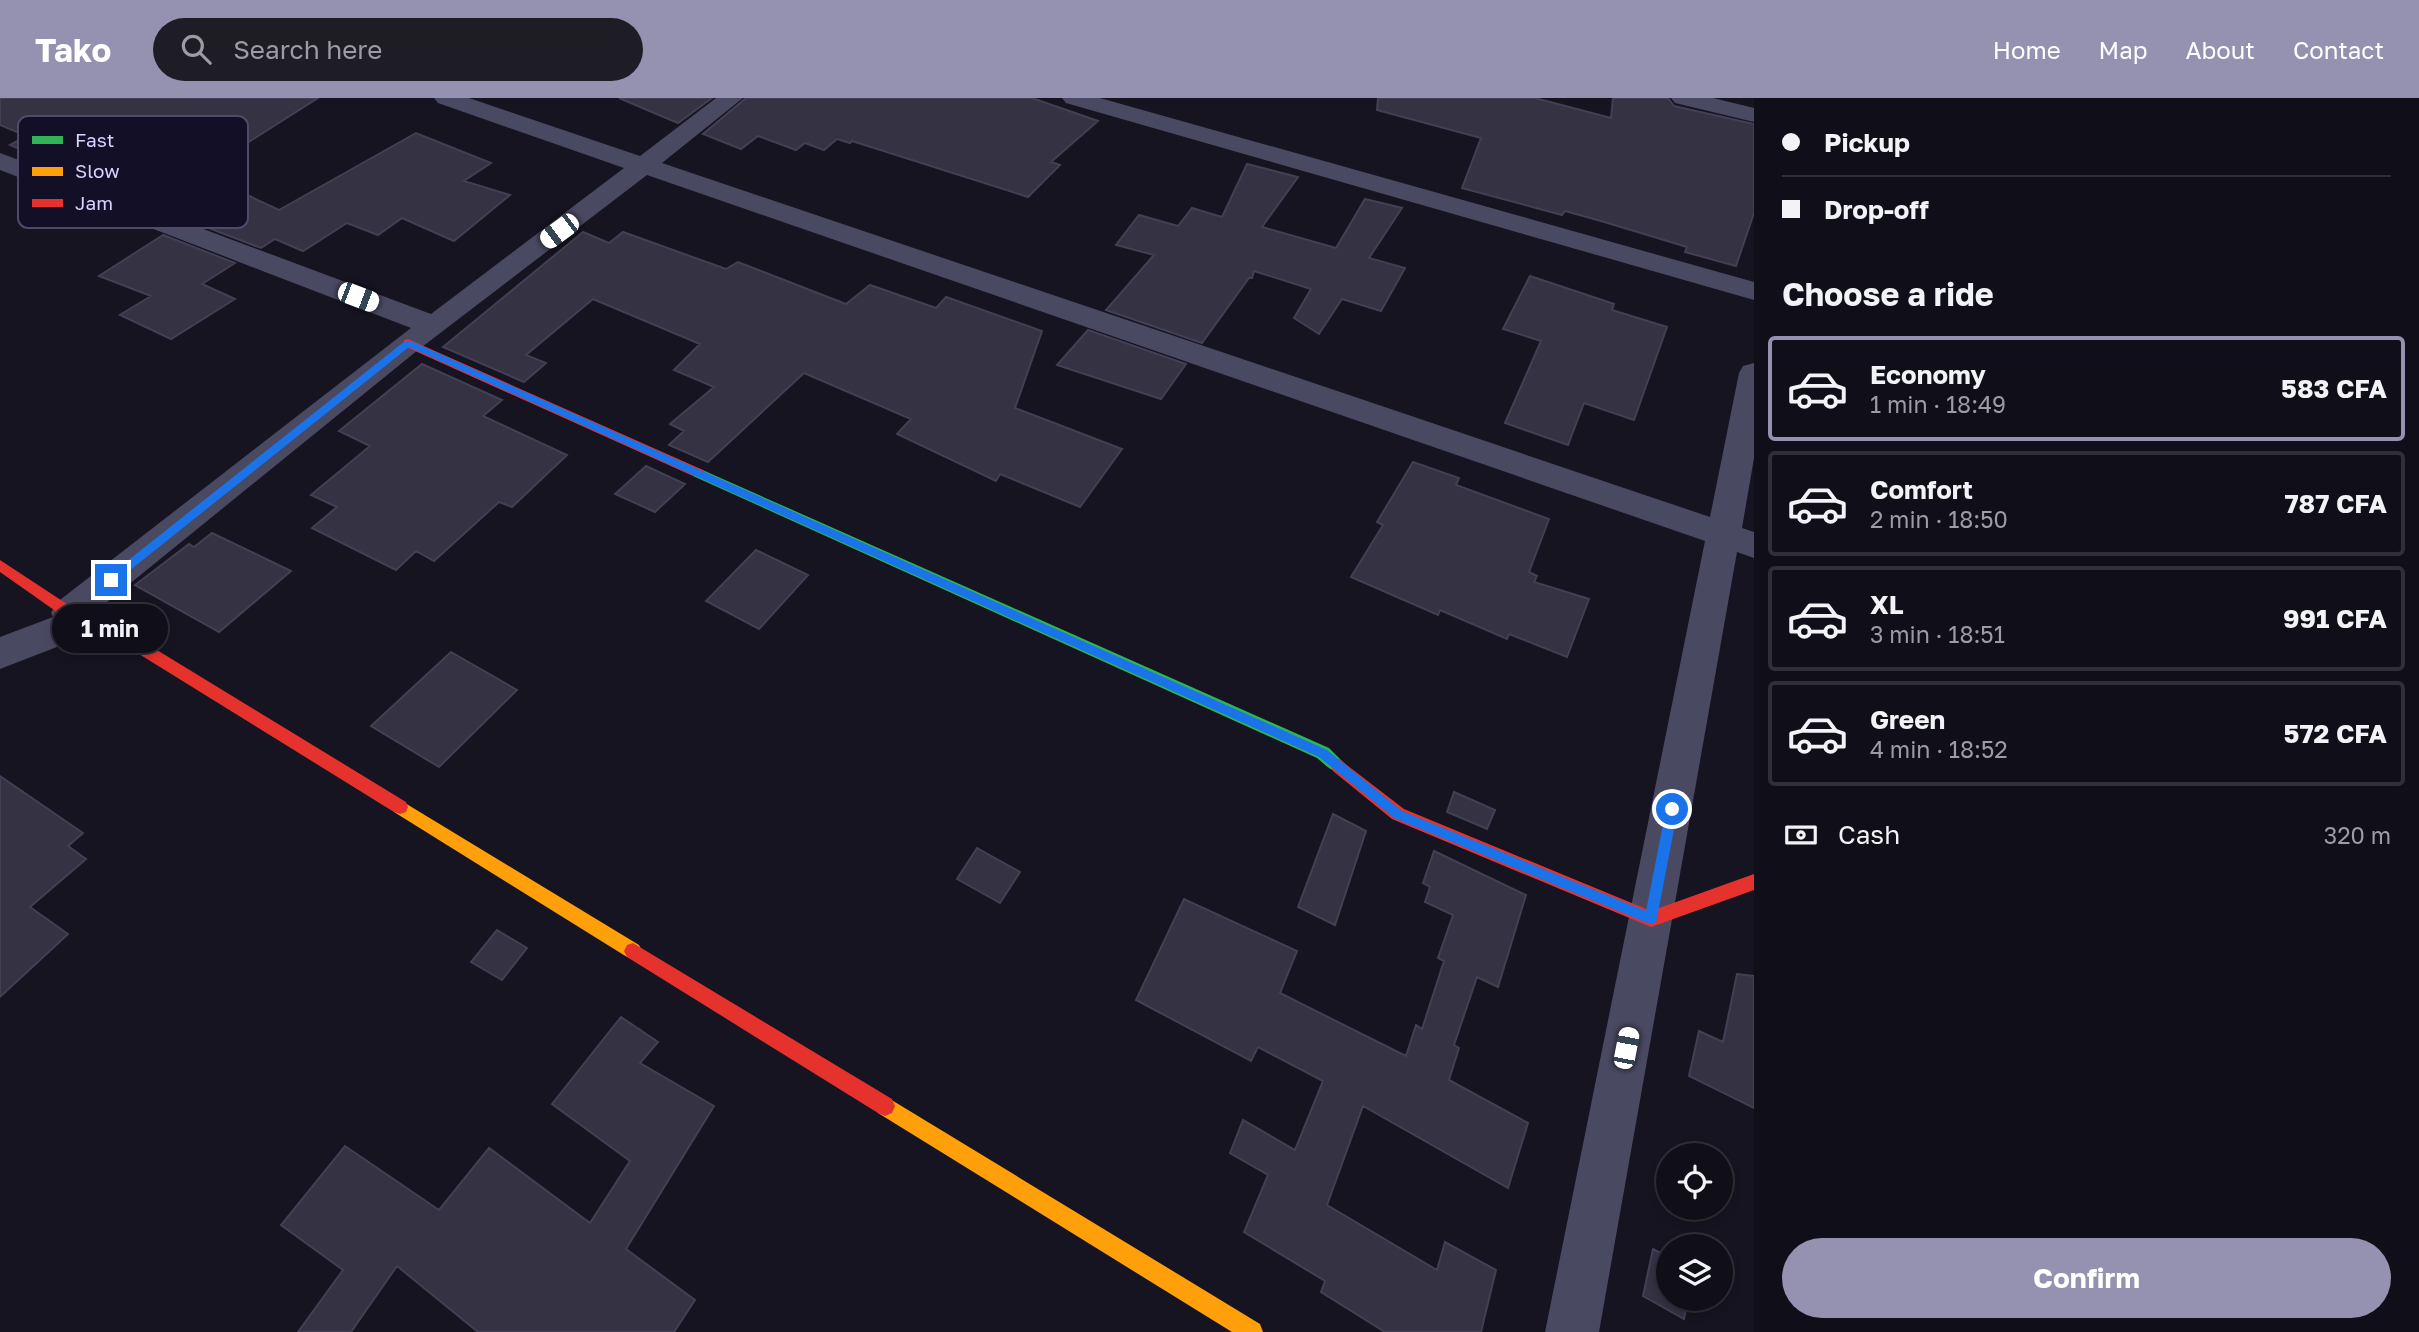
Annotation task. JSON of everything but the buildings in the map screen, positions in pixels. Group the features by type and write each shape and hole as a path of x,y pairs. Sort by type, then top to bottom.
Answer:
{"street":[{"path":"446,98 1739,540"},
{"path":"0,654 81,616 408,343 434,326 731,98"},
{"path":"1074,98 1754,291"},
{"path":"1683,98 1754,115"},
{"path":"0,161 18,168"},
{"path":"176,228 434,326"},
{"path":"408,343 1323,753 1398,814 1651,919 1754,882"},
{"path":"1572,1332 1651,919 1739,540 1754,373"},
{"path":"0,565 1252,1332"}],"traffic: fast":[{"path":"698,473 1323,753 1339,766"}],"traffic: slow":[{"path":"400,807 633,951"},
{"path":"885,1106 1252,1332"}],"traffic: jam":[{"path":"408,343 698,473"},
{"path":"0,565 69,613 93,618 400,807"},
{"path":"1339,766 1398,814 1651,919 1754,882"},
{"path":"633,951 885,1106"}],"route":[{"path":"111,580 408,343 1323,753 1398,814 1651,919 1672,809"}]}
